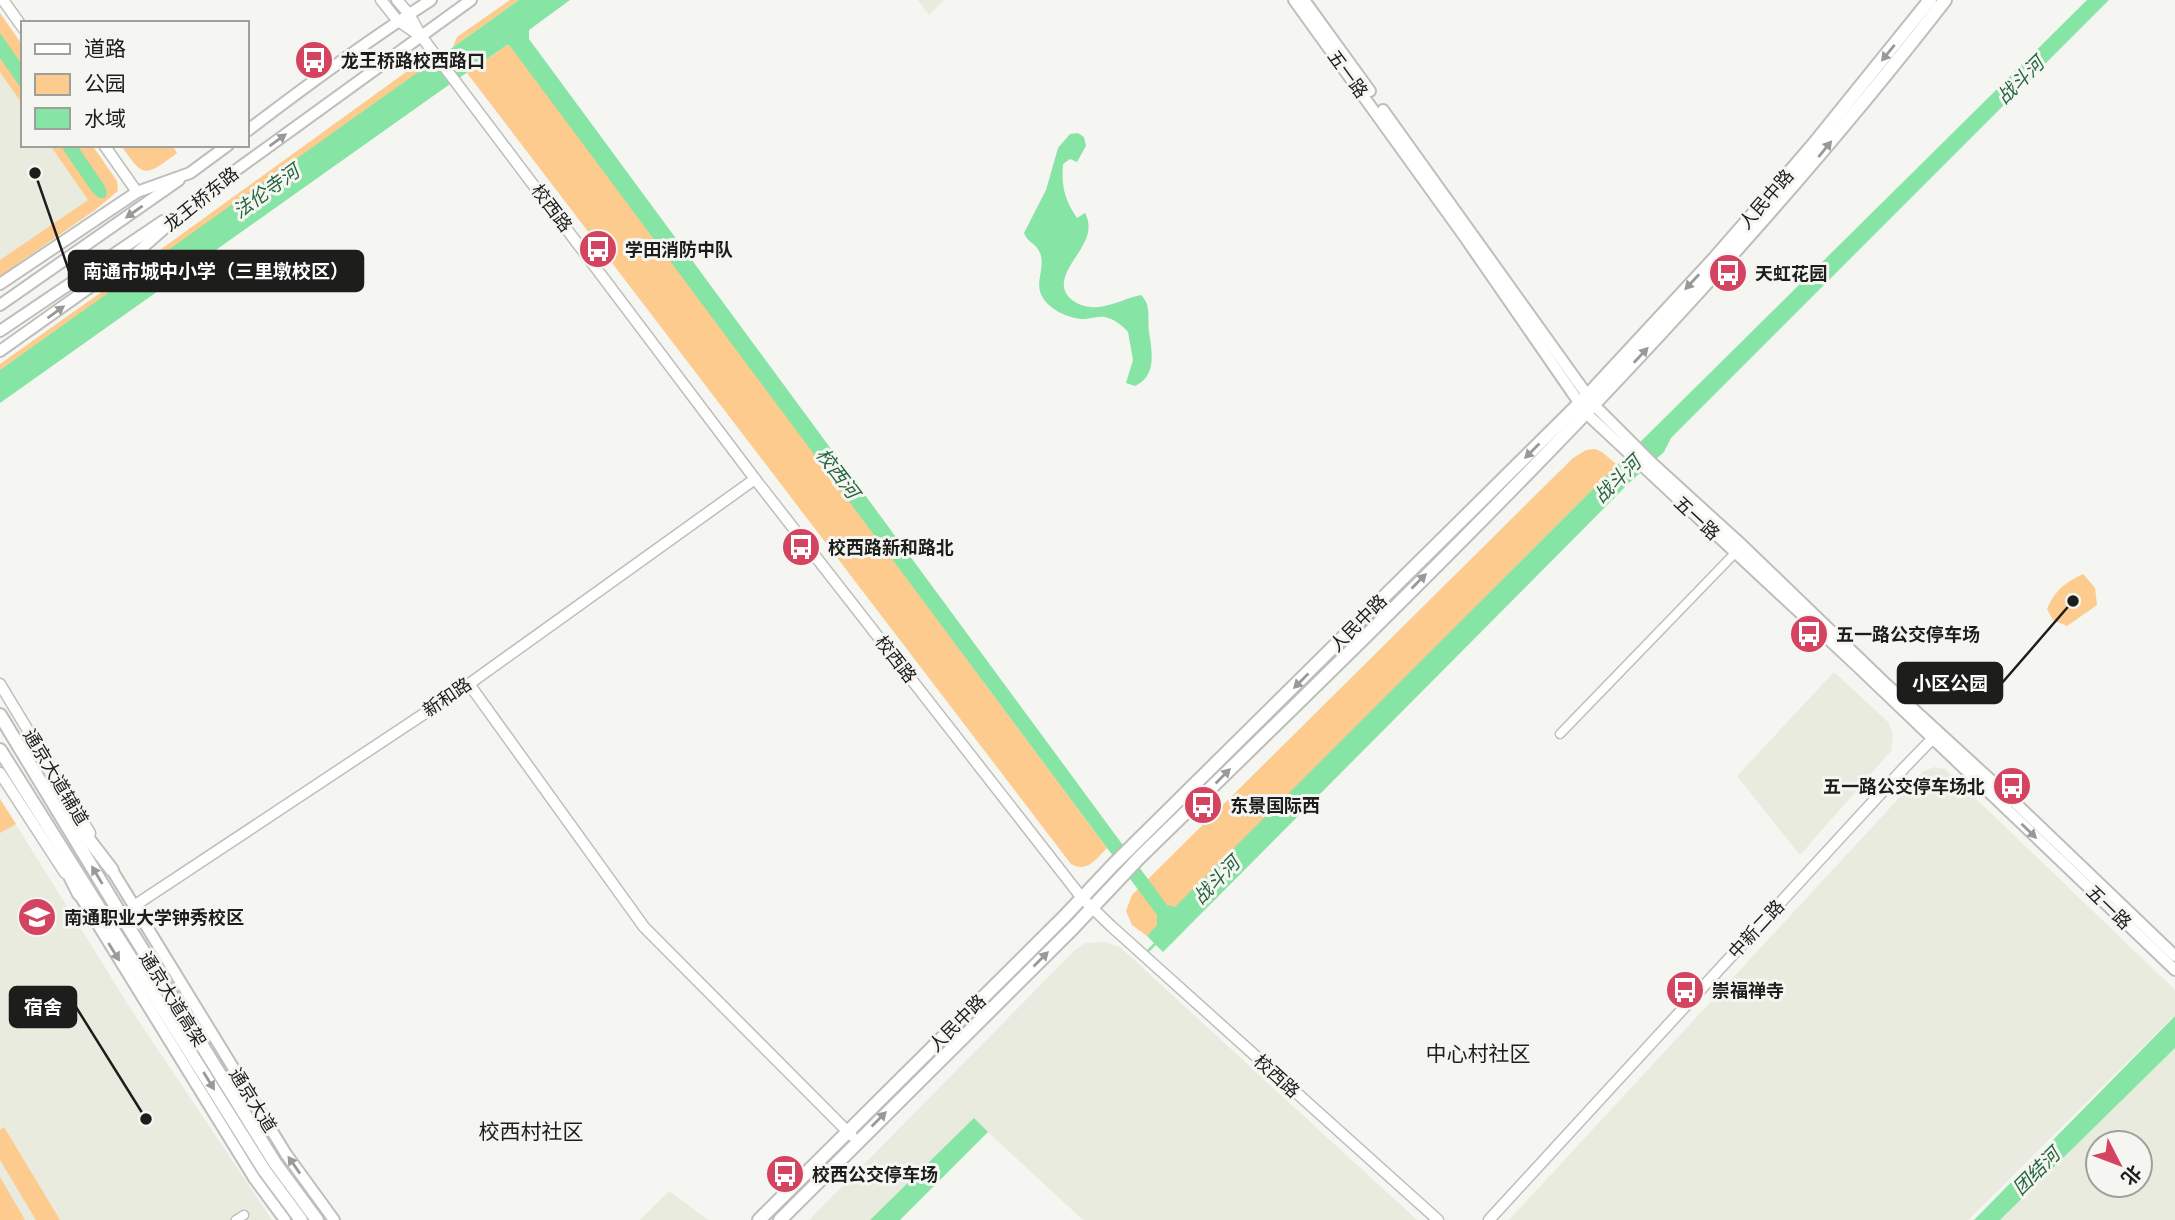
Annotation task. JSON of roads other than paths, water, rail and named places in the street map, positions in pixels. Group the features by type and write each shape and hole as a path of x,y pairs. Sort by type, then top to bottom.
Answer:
{"main road":[{"path":"248,130 397,20 431,0"},
{"name":"龙王桥东路","path":"0,352 131,258 203,194 471,0"},
{"name":"五一路","path":"1294,0 1587,405 1631,450 1936,736 2175,956"},
{"name":"五一路","path":"1304,0 1587,405"},
{"name":"人民中路","path":"1587,405 1769,196 1930,0"},
{"name":"人民中路","path":"780,1220 1087,903 1113,865 1135,853 1587,405 1767,217 1945,0"},
{"name":"龙王桥东路","path":"0,284 137,192 190,173 226,147"},
{"path":"0,305 190,173"},
{"path":"0,331 203,194"},
{"name":"五一路","path":"1650,467 1742,545 2175,970"},
{"path":"0,715 36,773 112,870"},
{"path":"0,750 79,894 254,1178 285,1220"},
{"name":"通京大道高架","path":"36,773 264,1170 301,1220"},
{"name":"通京大道高架","path":"22,787 275,1163 317,1220"},
{"name":"人民中路","path":"759,1220 847,1131 1087,903 1123,875 1135,853"},
{"name":"通京大道","path":"112,870 286,1154 334,1220"}],"street":[{"path":"4,0 21,25"},
{"name":"校西路","path":"381,0 397,20 421,36"},
{"name":"校西路","path":"397,0 435,55 755,479 1087,903 1438,1220"},
{"path":"105,147 137,192"},
{"name":"新和路","path":"134,906 468,684 755,479"},
{"path":"1560,734 1742,545"},
{"name":"通京大道辅道","path":"0,684 112,870"},
{"path":"468,684 644,927 857,1141"},
{"name":"中新二路","path":"1489,1220 1936,736"},
{"path":"0,774 79,894"}],"water":[{"path":"519,0 570,0 529,30 529,39 1167,905 1175,907 2087,0 2109,0 1671,438 1664,452 1631,481 1163,952 1147,936 1157,925 1157,915 510,46 507,45 443,89 0,403 0,370"},
{"path":"0,33 21,63 21,88 0,58"},
{"path":"1078,133 1084,137 1086,146 1077,162 1070,159 1063,164 1063,179 1069,205 1077,218 1085,213 1088,230 1068,269 1065,291 1073,301 1092,307 1110,305 1141,295 1147,303 1152,355 1150,370 1142,382 1135,386 1126,383 1133,360 1128,332 1108,318 1072,317 1049,305 1040,291 1040,253 1024,233 1046,190 1058,148 1070,134"},
{"path":"61,147 78,147 107,192 105,198 99,198"},
{"name":"团结河","path":"2175,1016 2175,1048 2093,1129 2084,1129 2084,1137 2000,1220 1974,1220"},
{"path":"974,1118 988,1132 900,1220 870,1220"}],"waterway":[{"name":"战斗河","path":"1147,952 1157,942"}],"place":[{"name":"龙王桥路校西路口","path":"314,60"},
{"name":"南通市城中小学（三里墩校区）","path":"35,173"},
{"name":"学田消防中队","path":"598,249"},
{"name":"天虹花园","path":"1728,273"},
{"name":"校西路新和路北","path":"801,547"},
{"name":"小区公园","path":"2073,601"},
{"name":"五一路公交停车场","path":"1809,634"},
{"name":"五一路公交停车场北","path":"2012,786"},
{"name":"东景国际西","path":"1203,805"},
{"name":"南通职业大学钟秀校区","path":"37,917"},
{"name":"崇福禅寺","path":"1685,990"},
{"name":"宿舍","path":"146,1119"},
{"name":"校西公交停车场","path":"785,1174"}],"district":[{"name":"中心村社区","path":"1478,1053"},
{"name":"校西村社区","path":"531,1131"}],"water label":[{"name":"法伦寺河","path":"266,191"},
{"name":"校西河","path":"838,473"}]}
